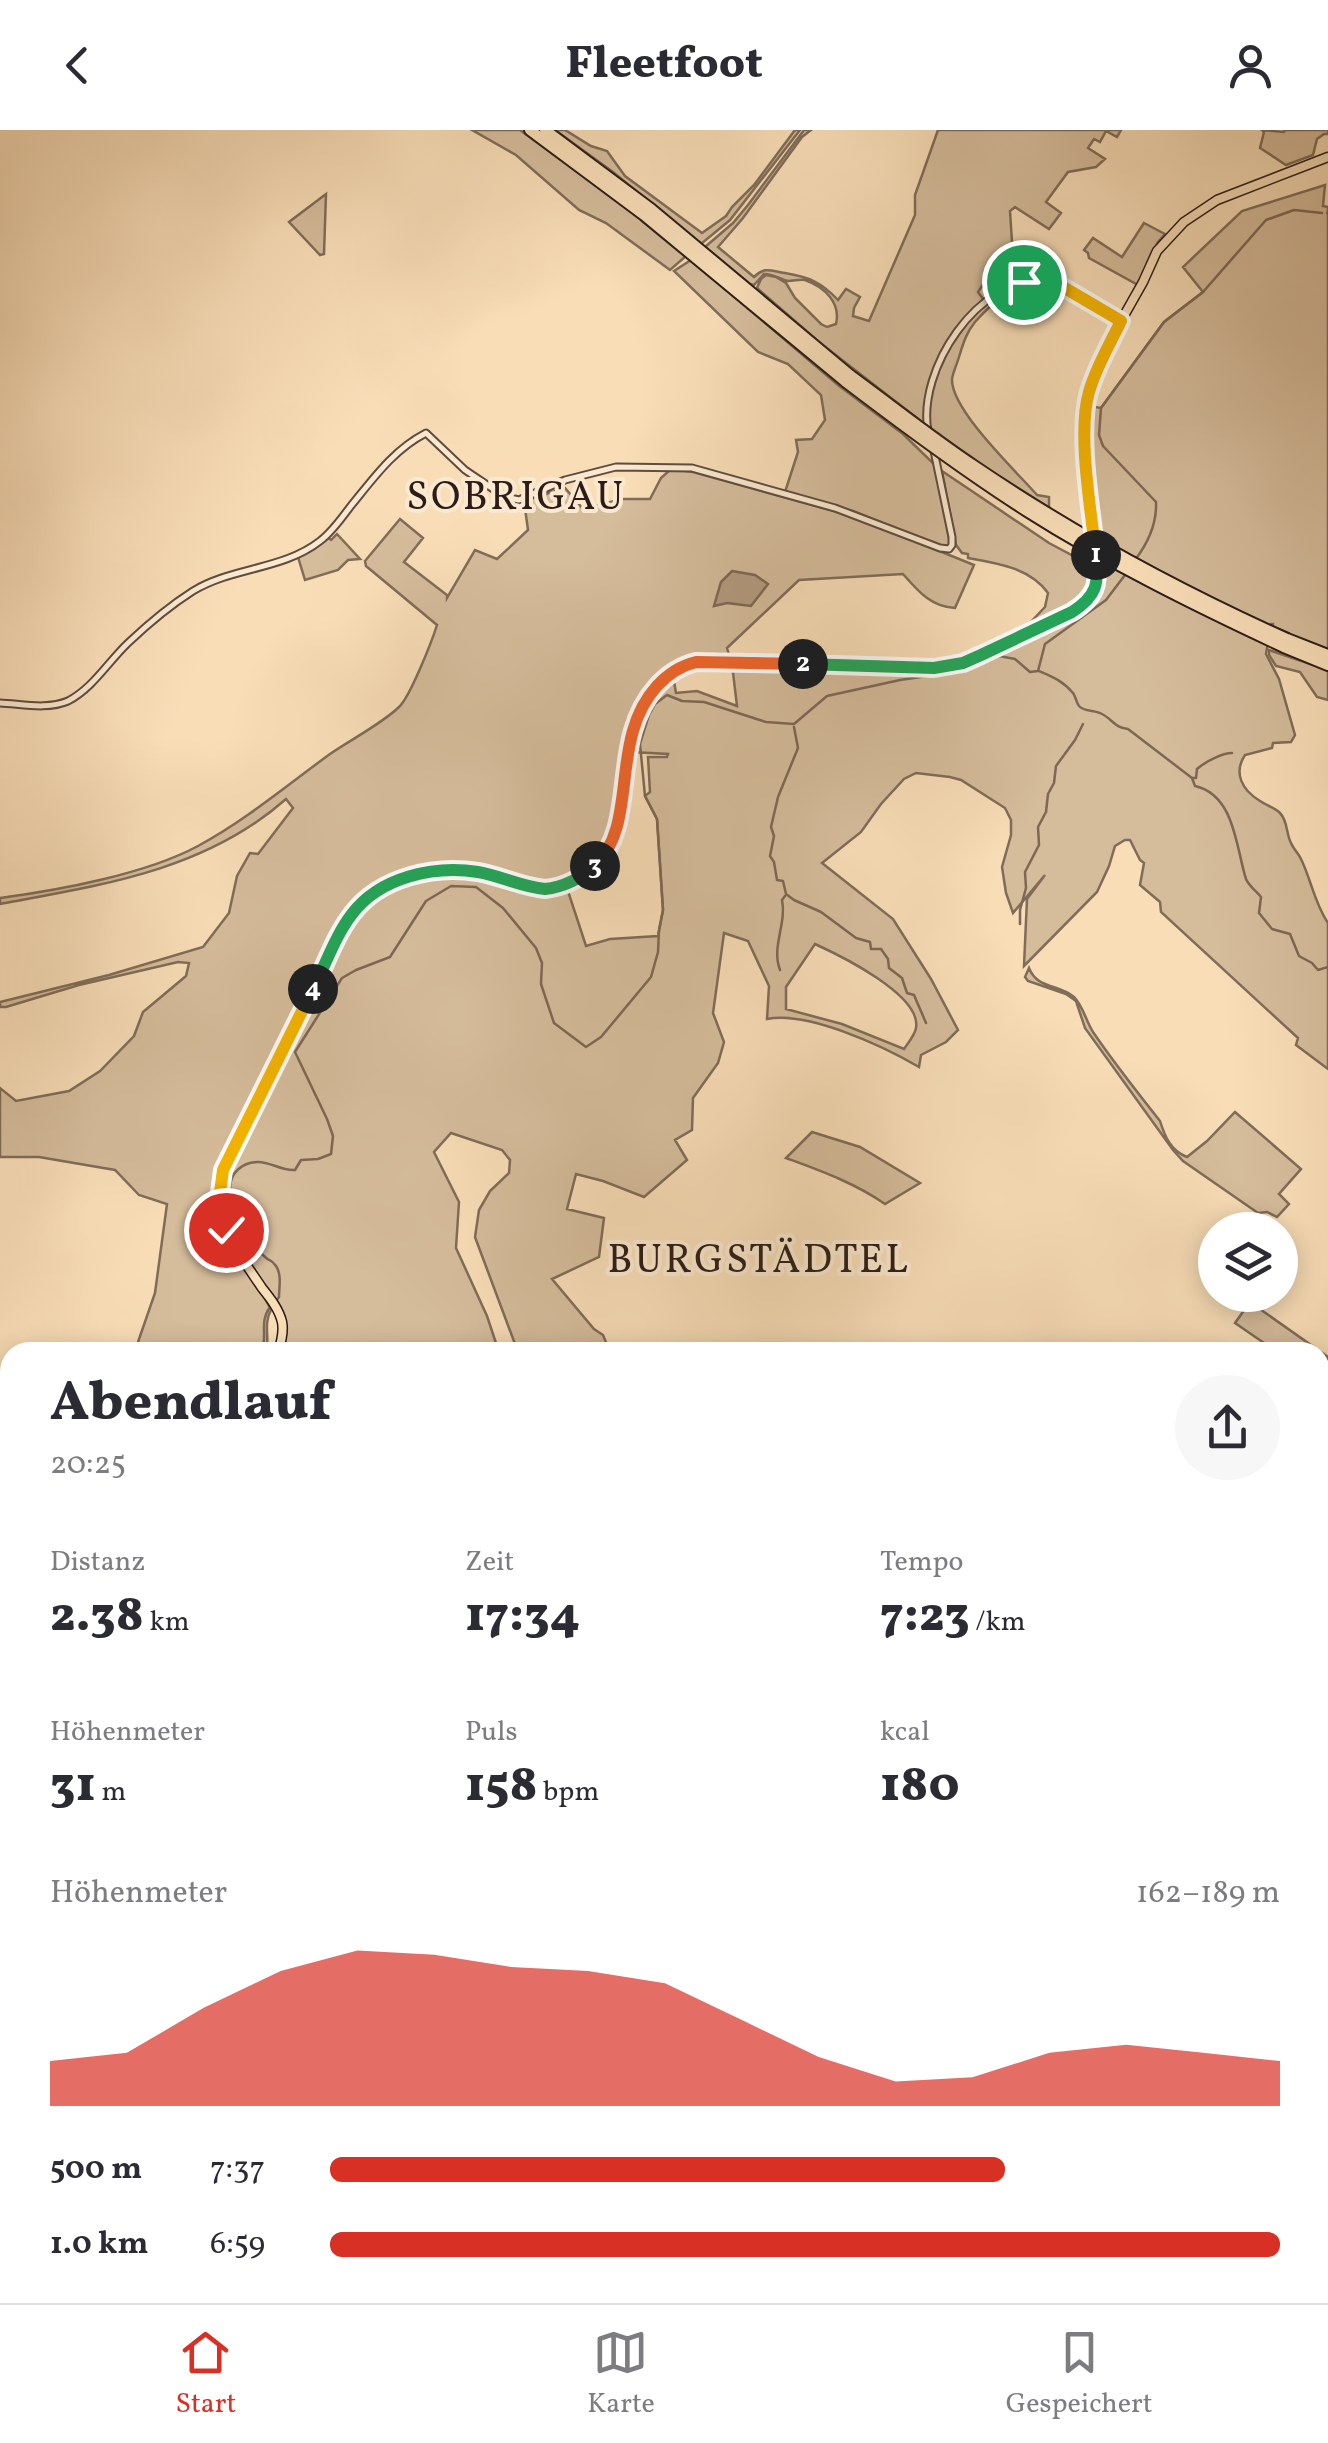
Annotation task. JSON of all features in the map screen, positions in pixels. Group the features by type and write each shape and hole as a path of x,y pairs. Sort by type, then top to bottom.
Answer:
{"highway":[{"path":"530,130 644,214 849,379 975,467 1060,521 1328,665"},
{"path":"545,130 651,209 849,379"},
{"path":"1286,643 1328,656"}],"main road":[{"path":"280,1342 283,1325 274,1304 226,1230 219,1184 228,1158 333,946 360,904 387,885 433,872 478,872 544,889 584,876 600,862 614,838 636,717 662,681 690,663 934,668 963,663 1084,605 1094,592 1098,570 1085,449 1085,406 1092,381 1156,251 1193,214 1217,200 1328,157"}],"street":[{"path":"0,703 64,703 85,689 128,643 189,594 225,576 266,566 319,542 379,470 426,433 465,470 505,497 518,500 565,480 626,466 692,468 836,508 949,549 952,537 926,418 936,368 954,334 1000,291 1032,281 1058,284 1121,321"}],"shaded area":[{"path":"472,130 520,130 686,256 670,270 606,223 579,210 516,155"},
{"path":"555,130 565,130 607,151 625,176 702,233 726,216 795,130 800,130 730,220 701,244"},
{"path":"804,130 811,130 718,247 754,277 768,270 801,276 820,285 838,300 846,289 860,297 853,316 869,321 915,215 915,195 938,130 1121,130 1117,137 1106,131 1100,142 1094,139 1088,148 1105,159 1096,167 1068,172 1046,202 1061,213 1049,229 1015,207 1010,211 1012,242 978,292 986,303 999,293 1032,283 1032,287 1000,298 975,322 952,379 962,407 986,440 1037,495 1049,497 1049,516 931,435 927,419 924,418 926,431 917,418 757,288 766,275 776,277 827,327 836,324 837,316 825,291 805,280 788,281 768,274 764,274 754,285 750,284 705,247 733,223"},
{"path":"1262,130 1328,130 1328,134 1317,139 1313,155 1286,165 1260,148"},
{"path":"1325,185 1328,650 1271,624 1266,654 1279,679 1295,735 1291,742 1273,743 1272,748 1245,755 1240,775 1248,792 1283,816 1289,839 1328,923 1328,1069 1296,1045 1298,1038 1161,912 1160,902 1140,885 1144,863 1130,840 1115,846 1097,892 1024,966 1027,899 1045,875 1013,913 1002,867 1011,835 1011,820 1005,808 961,780 916,773 904,779 861,832 822,863 893,919 958,1030 946,1042 921,1055 919,1067 866,1040 824,1025 767,1019 769,986 748,941 724,933 713,1013 724,1042 718,1063 693,1098 692,1130 675,1140 687,1160 644,1197 576,1174 567,1209 604,1218 599,1257 552,1279 606,1342 514,1342 475,1237 479,1210 490,1191 509,1173 510,1160 502,1150 451,1133 434,1152 459,1202 456,1248 496,1342 283,1342 286,1327 229,1230 217,1186 217,1204 227,1237 271,1310 267,1342 138,1342 155,1293 167,1204 139,1195 115,1170 39,1157 0,1157 0,1088 16,1101 69,1091 100,1071 134,1036 143,1012 186,976 189,963 178,962 79,985 6,1007 0,1007 0,1002 203,947 229,913 237,876 250,853 258,854 293,808 286,799 222,843 152,871 0,904 0,898 128,873 198,846 399,707 415,681 437,625 366,566 365,561 400,519 423,538 404,562 447,598 475,550 497,559 528,530 524,501 565,488 583,509 622,499 650,499 661,478 671,469 855,517 974,565 955,608 932,601 903,574 799,580 727,648 730,658 715,654 708,659 706,654 669,674 648,691 629,732 615,820 607,841 593,863 565,882 586,946 610,939 658,936 663,910 657,819 645,796 650,792 648,757 668,754 631,752 648,701 673,675 676,693 697,691 737,706 732,664 935,671 964,665 1069,617 1091,602 1099,581 1088,446 1089,406 1101,408 1164,322 1203,292 1183,267 1242,211","holes":["815,944 893,990 914,1015 916,1028 904,1049 842,1024 786,1009 786,987"]},
{"path":"326,194 324,254 320,255 289,222"},
{"path":"1144,223 1165,234 1138,285 1089,258 1084,250 1093,238 1122,257"},
{"path":"691,260 838,385 903,434 936,466 950,544 940,546 853,511 785,492 798,452 796,440 812,439 825,420 821,395 788,364 758,352 674,271"},
{"path":"942,471 1049,543 1094,567 1093,581 1083,601 1031,630 1030,623 1045,607 1048,593 1022,572 962,553 956,545"},
{"path":"337,534 360,559 348,560 338,570 305,580 298,557"},
{"path":"732,571 755,575 768,584 751,606 714,606 721,582"},
{"path":"1269,650 1328,670 1328,700 1317,697 1300,672 1276,666"},
{"path":"1029,968 1037,980 1077,1001 1093,1032 1160,1121 1177,1151 1187,1157 1235,1112 1301,1169 1279,1194 1289,1204 1282,1212 1257,1212 1183,1161 1085,1028 1076,1001 1025,977"},
{"path":"812,1132 860,1147 920,1183 885,1204 850,1184 786,1158"},
{"path":"1243,1312 1264,1312 1307,1342 1263,1342 1235,1323"}],"waterway":[{"path":"1135,560 1151,533 1156,502 1103,446 1099,435 1101,408 1164,322 1203,292 1266,220 1294,210 1322,213"},
{"path":"276,1301 278,1270 239,1225 230,1196 233,1177 242,1166 252,1163 295,1170 301,1160 331,1154 333,1136 295,1052 342,978 390,957 426,901 451,886 476,887 503,908 536,948 542,963 541,984 554,1023 586,1047 601,1037 651,977 663,910 657,819 645,796 640,744 655,704 667,695 766,722 794,724 827,696 962,671 999,656 1015,659 1030,672 1038,671 1045,644 1106,600 1125,575"},
{"path":"1039,671 1065,685 1081,708 1102,714 1128,729 1192,778 1195,786 1218,800 1232,824 1246,879 1261,897 1259,913 1272,929 1290,934 1299,956 1318,970 1328,967"},
{"path":"1020,924 1025,872 1039,845 1038,827 1046,812 1056,766 1083,724"},
{"path":"794,727 798,748 778,797 771,827 774,836 770,856 777,880 783,881 786,894 794,900 821,912 856,938 870,942 871,949 881,949 889,968 902,978 907,993 914,995 926,1023"},
{"path":"1192,778 1196,778 1197,769 1204,764 1232,753"},
{"path":"780,970 777,953 785,896"},
{"path":"264,1342 270,1307"}],"district":[{"name":"SOBRIGAU","path":"516,495"},
{"name":"BURGSTÄDTEL","path":"759,1258"}],"route":[{"path":"226,1230 219,1200 223,1170 351,915 372,894 419,874 478,872 544,889 584,876 600,862 614,838 636,717 653,690 671,673 702,661 934,668 963,663 1072,612 1089,600 1098,570 1085,449 1085,406 1092,381 1121,321 1058,284 1024,282"}]}
